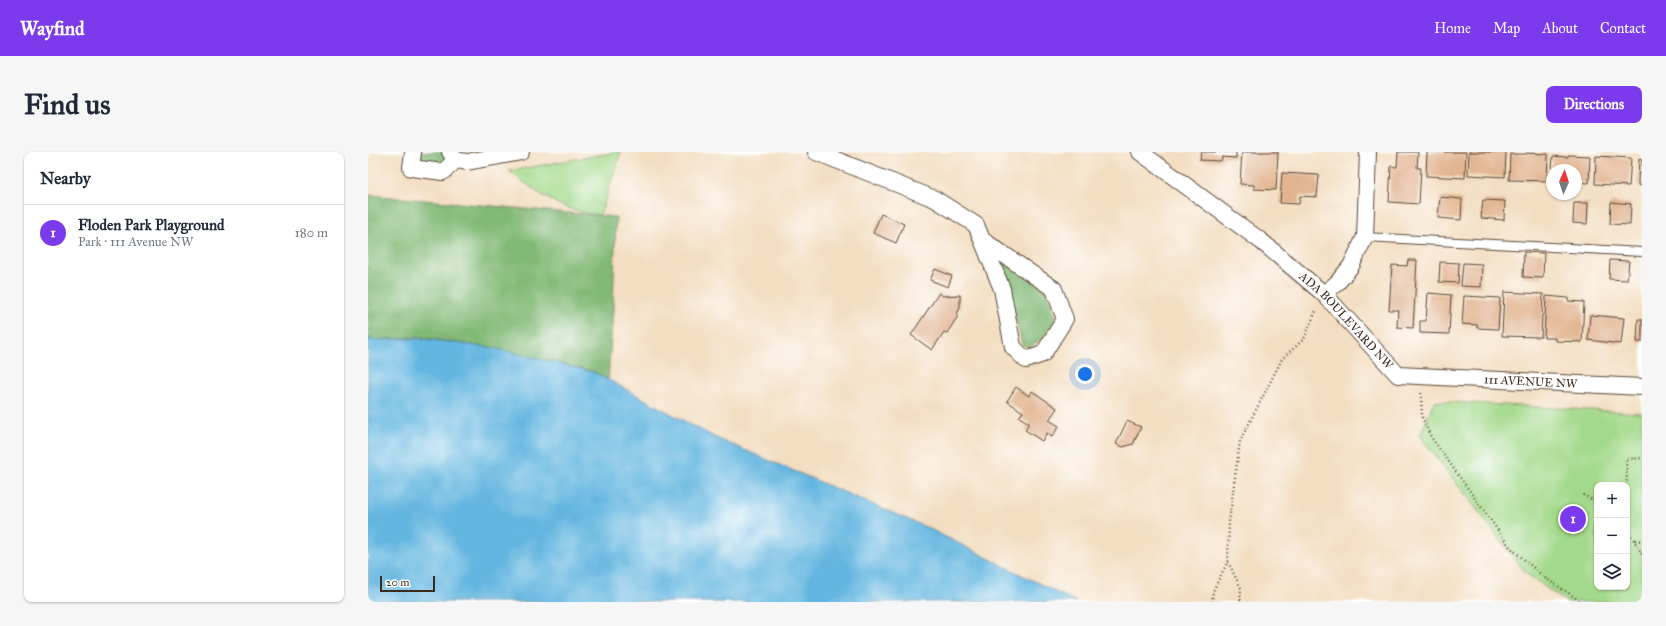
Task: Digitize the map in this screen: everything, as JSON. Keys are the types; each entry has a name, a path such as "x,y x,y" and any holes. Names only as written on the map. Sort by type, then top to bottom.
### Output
{"street":[{"path":"413,152 411,168 417,170 443,172 453,156 467,162 521,152"},
{"path":"816,152 934,199 976,225 1002,289 1013,347 1026,360 1044,354 1064,319 1054,289 984,242"},
{"name":"ADA BOULEVARD NW","path":"1140,152 1261,241 1324,294 1398,375 1420,376"},
{"path":"1324,294 1338,282 1351,266 1365,238 1368,152"},
{"name":"111 AVENUE NW","path":"1420,376 1642,387"}],"lane":[{"path":"1365,238 1642,252"}],"path":[{"path":"1212,602 1213,591 1228,561 1229,522 1240,441 1282,359 1304,339 1324,294"},
{"path":"1420,376 1422,417 1431,437 1464,484 1510,547 1545,578 1582,602"},
{"path":"1626,482 1626,459 1642,458"},
{"path":"1583,495 1594,500"},
{"path":"1630,534 1642,554"},
{"path":"1634,540 1642,541"},
{"path":"1228,561 1241,588 1240,602"}],"green space":[{"path":"418,152 444,152 447,162 433,165 426,164 416,155"},
{"path":"621,152 600,215 573,210 561,205 541,194 509,171"},
{"path":"368,195 616,217 613,309 608,380 594,372 494,349 420,337 371,340 368,335"},
{"path":"1000,257 1047,292 1056,317 1047,334 1029,348 1022,344"},
{"path":"1434,401 1642,413 1642,602 1566,602 1526,573 1420,436"}],"water":[{"path":"368,336 371,340 420,338 494,348 594,372 714,437 926,527 1076,602 368,602"}],"building":[{"path":"1201,152 1236,152 1236,158 1222,157 1222,160 1219,161 1200,160"},
{"path":"1242,152 1278,152 1276,190 1254,189 1254,185 1240,184"},
{"path":"1398,152 1418,152 1417,168 1421,168 1419,204 1389,202 1391,166 1397,167"},
{"path":"1427,152 1466,152 1465,178 1426,176"},
{"path":"1469,152 1506,152 1505,177 1468,175"},
{"path":"1510,154 1548,154 1548,164 1546,164 1546,181 1509,180"},
{"path":"1568,155 1590,156 1589,183 1582,182 1582,164 1552,164 1553,156 1568,157"},
{"path":"1596,156 1631,158 1629,186 1595,184"},
{"path":"1639,159 1642,160 1642,186 1638,185"},
{"path":"1282,173 1319,175 1317,197 1300,196 1299,204 1280,203"},
{"path":"1440,197 1462,199 1461,220 1438,218"},
{"path":"1483,200 1505,201 1504,220 1481,218"},
{"path":"1611,202 1631,204 1630,225 1610,224"},
{"path":"1574,203 1588,203 1587,224 1573,223"},
{"path":"881,214 904,224 896,243 873,233"},
{"path":"1524,252 1544,253 1543,278 1523,277"},
{"path":"1408,260 1417,260 1413,328 1397,327 1398,310 1389,310 1392,265 1407,266"},
{"path":"1610,260 1629,261 1627,280 1609,279"},
{"path":"1440,262 1459,263 1458,283 1439,282"},
{"path":"1463,263 1482,264 1481,287 1461,286"},
{"path":"935,269 952,276 948,287 930,280"},
{"path":"1504,292 1543,294 1541,337 1502,336"},
{"path":"939,293 943,296 960,295 960,308 956,315 958,316 947,333 944,332 932,350 911,335"},
{"path":"1428,293 1451,295 1449,334 1420,333 1420,321 1426,321"},
{"path":"1464,296 1500,298 1498,329 1477,328 1477,325 1462,324"},
{"path":"1546,296 1568,298 1568,301 1584,302 1582,342 1555,341 1555,338 1544,338"},
{"path":"1590,315 1624,318 1621,344 1588,340"},
{"path":"1638,319 1642,319 1642,342 1637,342"},
{"path":"1016,387 1029,396 1032,391 1057,408 1049,420 1059,426 1052,437 1047,433 1042,441 1025,430 1029,423 1019,417 1023,412 1007,401"},
{"path":"1127,421 1141,427 1133,444 1123,447 1116,444"}],"place":[{"name":"Floden Park Playground","path":"1573,519"}]}
